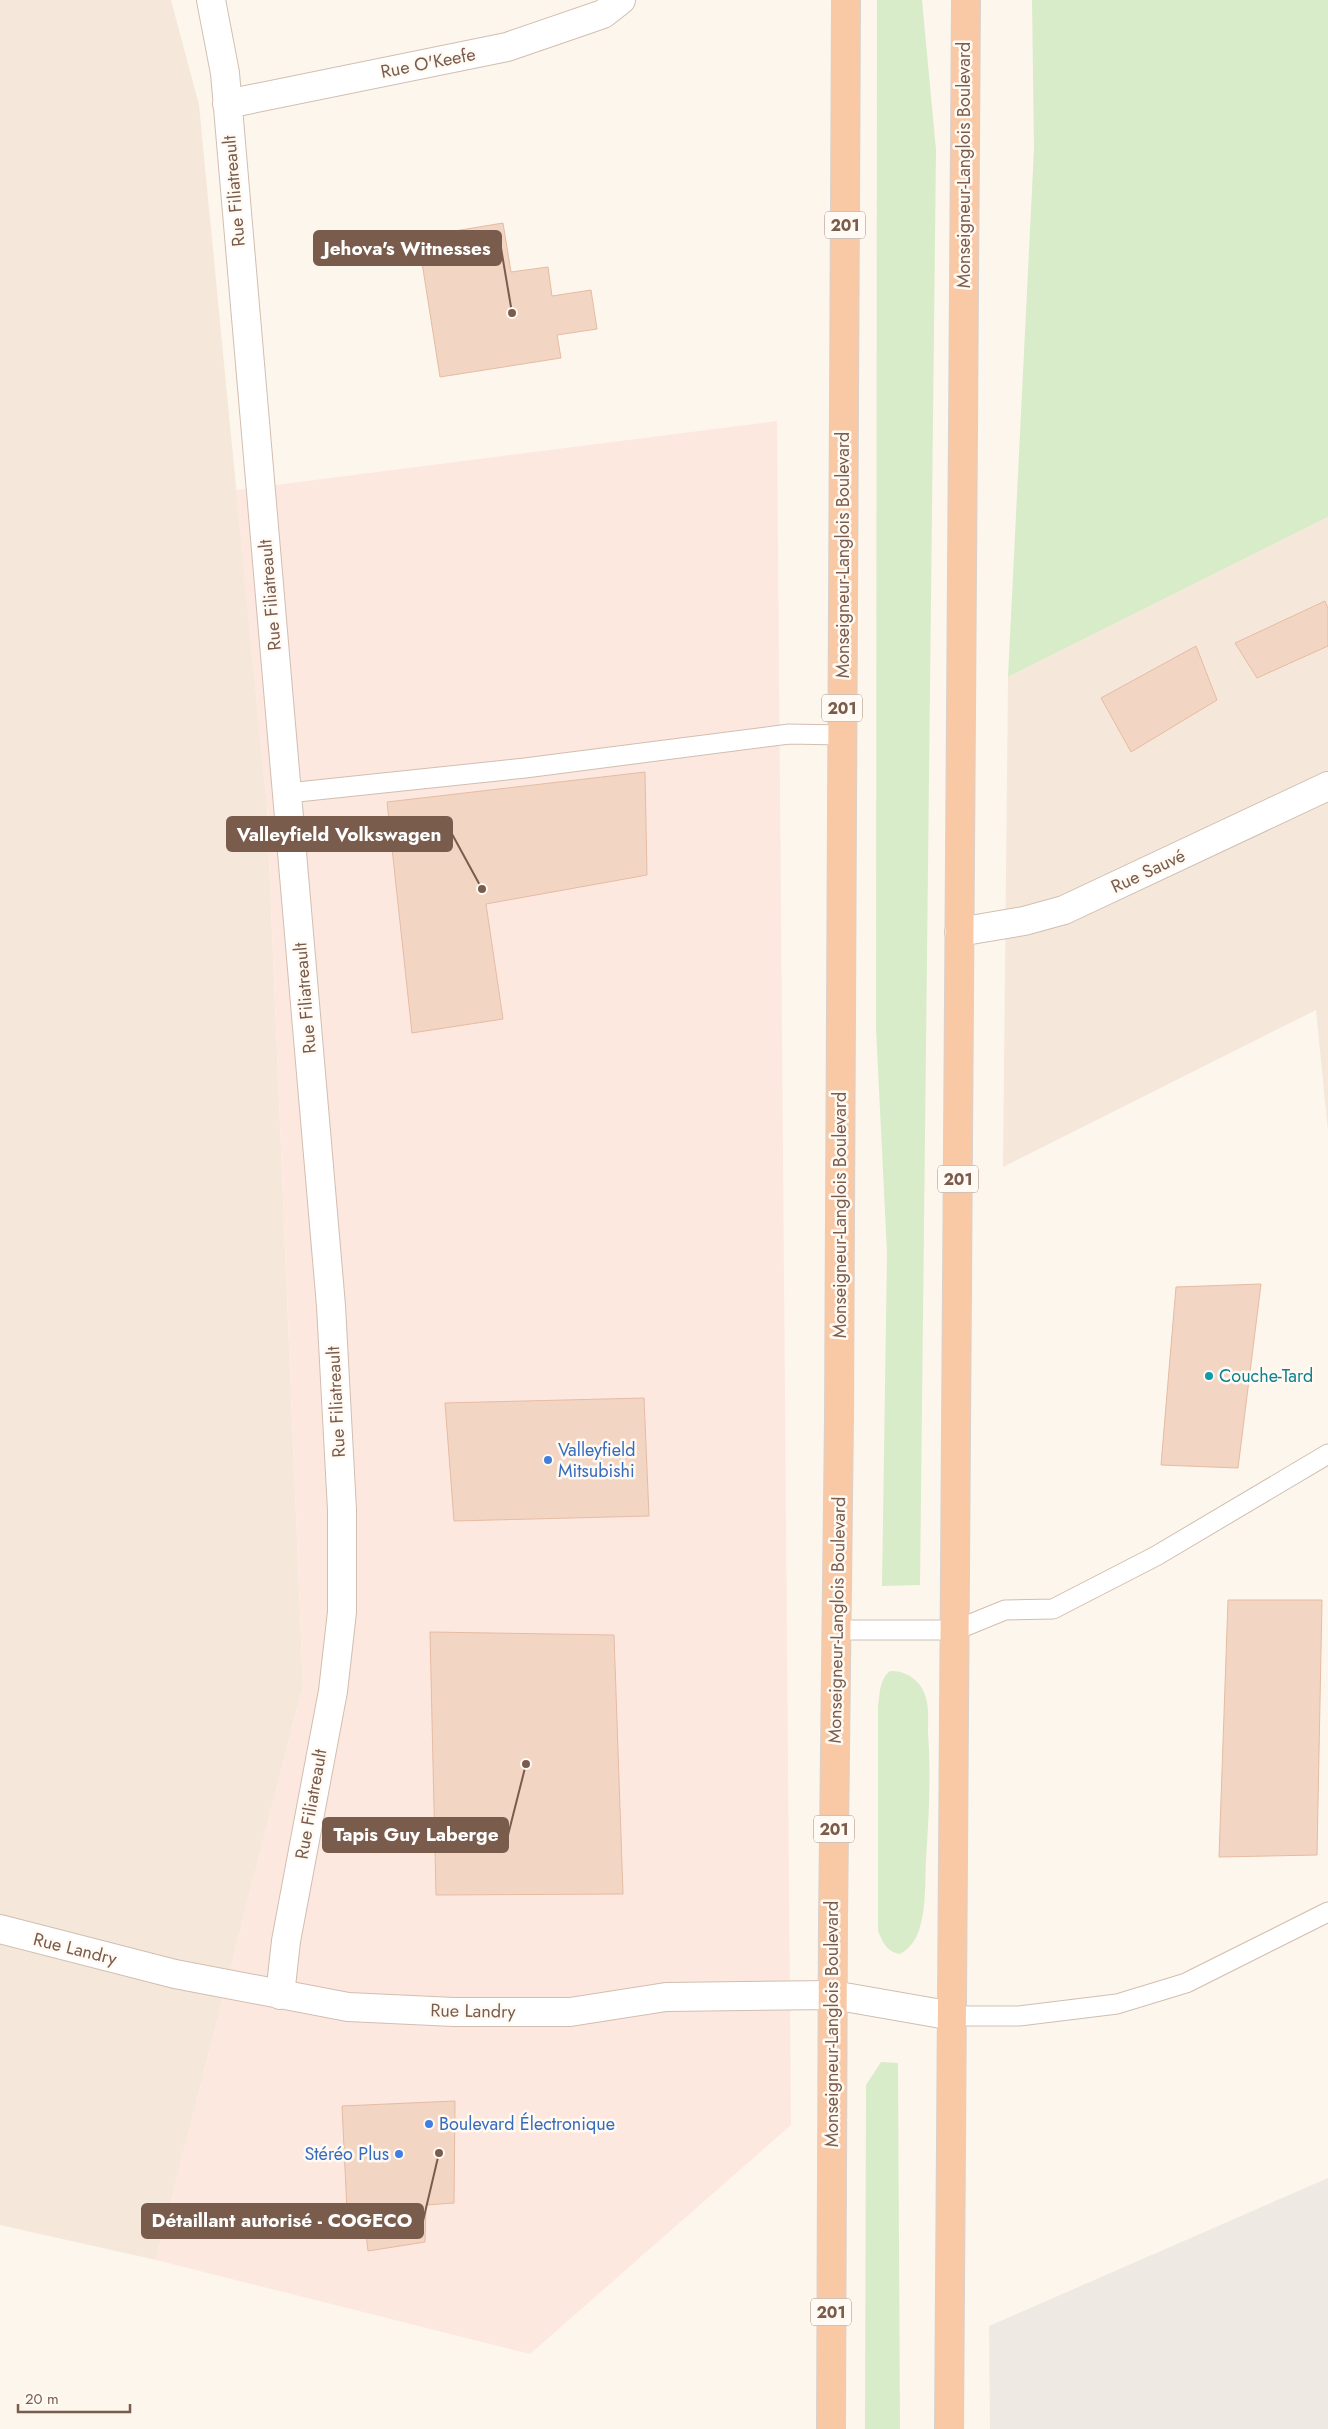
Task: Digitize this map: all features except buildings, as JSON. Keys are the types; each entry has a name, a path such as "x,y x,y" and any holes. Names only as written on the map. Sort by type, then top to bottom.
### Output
{"highway":[{"name":"Monseigneur-Langlois Boulevard","path":"830,2429 837,1630 846,0"},
{"name":"Monseigneur-Langlois Boulevard","path":"949,2429 966,0"}],"street":[{"name":"Rue Filiatreault","path":"211,0 225,73 288,794 331,1306 342,1510 342,1603 333,1691 286,1942 280,1995"},
{"name":"Rue O'Keefe","path":"227,104 506,47 603,14 621,0"},
{"name":"Rue Sauvé","path":"959,932 1009,924 1064,910 1328,786"},
{"name":"Rue Landry","path":"0,1929 175,1974 348,2007 454,2012 570,2012 666,1997 833,1995 953,2016"}],"lane":[{"path":"288,794 525,768 789,734 842,735"},
{"path":"837,1630 956,1630 1005,1610 1053,1609 1156,1556 1328,1454"},
{"path":"953,2016 1019,2016 1117,2004 1186,1983 1328,1912"}],"shaded area":[{"path":"0,0 171,0 199,105 267,807 303,1685 156,2260 0,2225"},
{"path":"777,421 791,2125 530,2354 156,2260 303,1685 267,807 236,490"},
{"path":"1328,517 1328,1132 1316,1010 1003,1167 1008,677"},
{"path":"1328,2178 1328,2429 990,2429 989,2326"}],"green space":[{"path":"877,0 922,0 936,150 920,1585 882,1586 887,1253 876,1028"},
{"path":"1032,0 1328,0 1328,517 1008,677 1034,149"},
{"path":"890,1671 902,1672 917,1682 924,1692 928,1706 929,1795 924,1908 916,1937 911,1945 900,1954 886,1946 878,1931 878,1707 882,1683"},
{"path":"881,2062 898,2063 900,2429 865,2429 866,2085"}],"place":[{"name":"Jehova's Witnesses","path":"512,313"},
{"name":"Valleyfield Volkswagen","path":"482,889"},
{"name":"Couche-Tard","path":"1209,1376"},
{"name":"Valleyfield Mitsubishi","path":"548,1460"},
{"name":"Tapis Guy Laberge","path":"526,1764"},
{"name":"Boulevard Électronique","path":"429,2124"},
{"name":"Détaillant autorisé - COGECO","path":"439,2153"},
{"name":"Stéréo Plus","path":"399,2154"}]}
